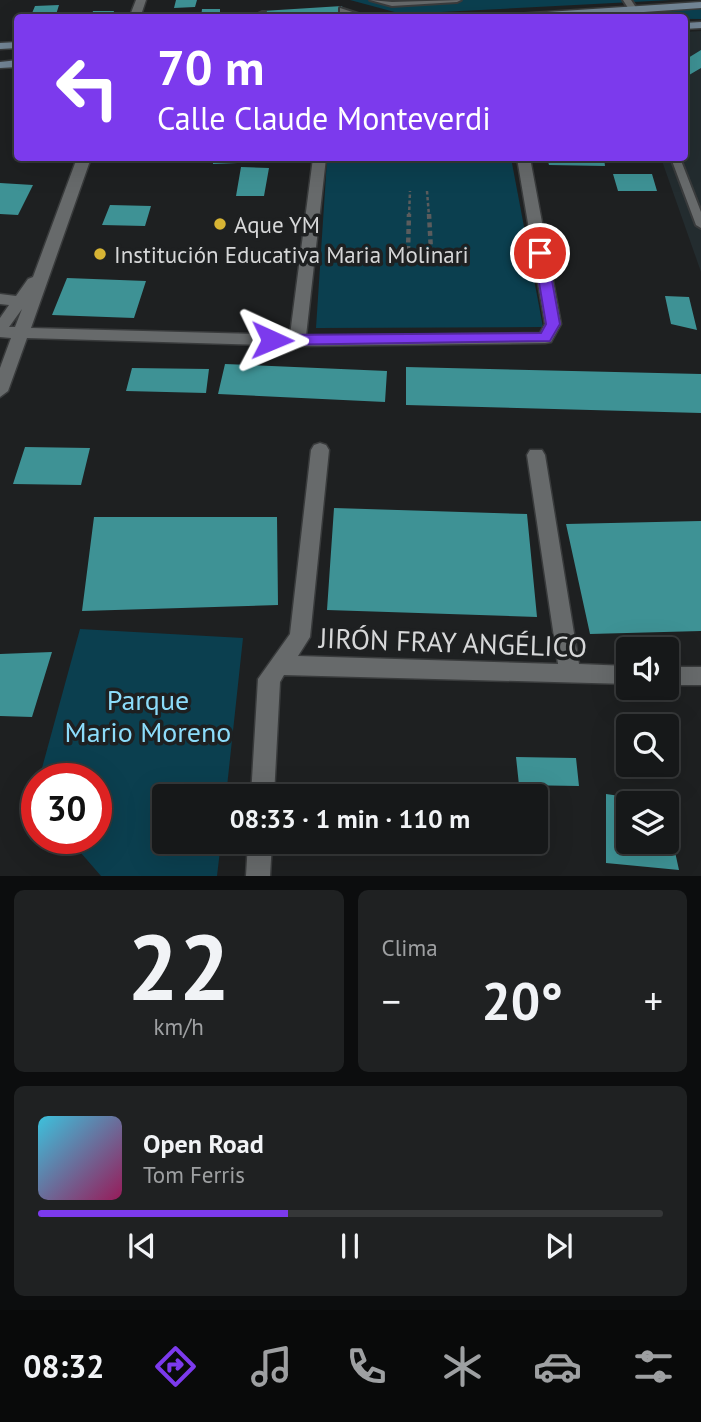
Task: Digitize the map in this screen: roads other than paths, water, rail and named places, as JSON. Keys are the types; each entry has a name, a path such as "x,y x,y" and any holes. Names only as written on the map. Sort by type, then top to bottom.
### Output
{"main road":[{"path":"541,14 630,5 701,5"}],"street":[{"path":"0,391 84,161"},
{"path":"297,341 319,161"},
{"path":"46,261 0,330 297,341 536,340 545,338 553,324 524,161"},
{"path":"0,299 20,301"},
{"path":"263,784 269,679 300,637 320,450"},
{"path":"536,455 570,675"},
{"name":"JIRÓN FRAY ANGÉLICO","path":"276,668 288,665 616,676"},
{"path":"679,676 701,676"},
{"path":"260,854 260,876"}],"lane":[{"path":"374,0 391,4 457,0"},
{"path":"343,10 356,14"},
{"path":"677,161 701,225"}],"place":[{"name":"Aque YM","path":"220,224"},
{"name":"Institución Educativa Maria Molinari","path":"100,254"}],"park label":[{"name":"Parque Mario Moreno","path":"148,715"}]}
